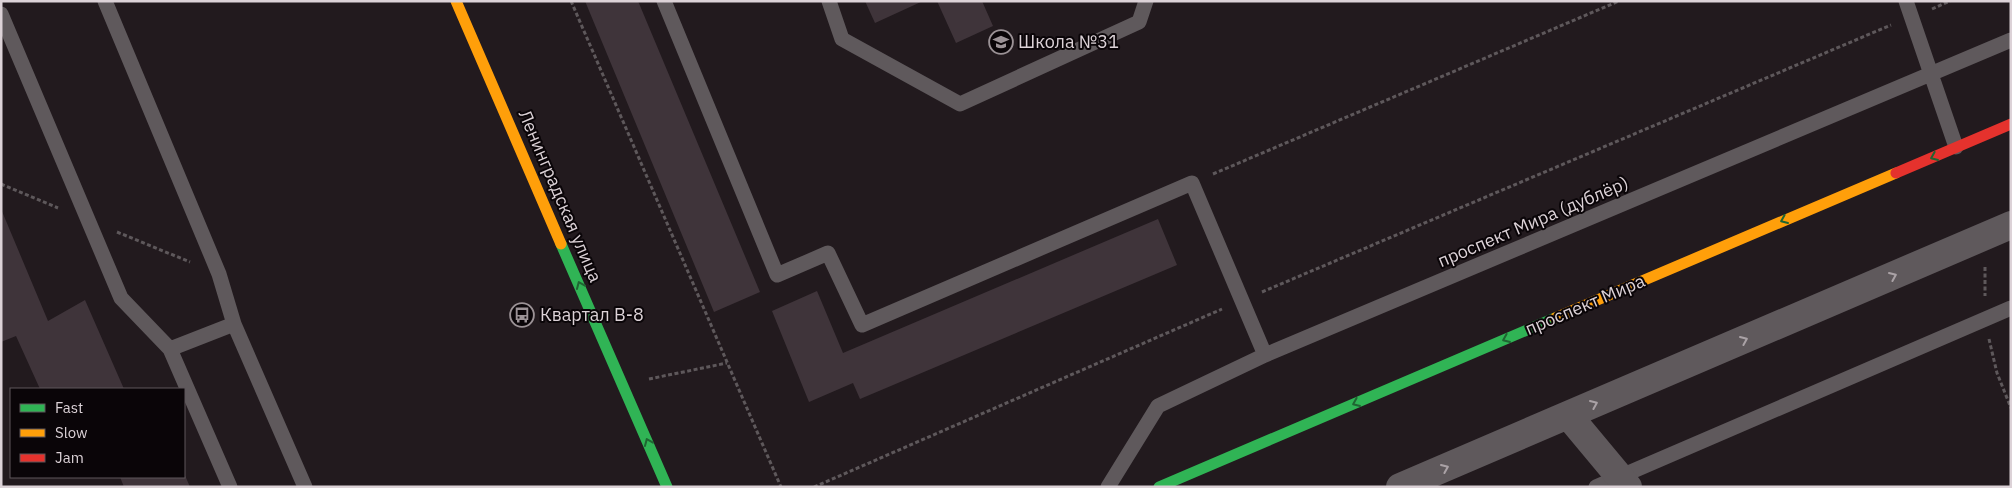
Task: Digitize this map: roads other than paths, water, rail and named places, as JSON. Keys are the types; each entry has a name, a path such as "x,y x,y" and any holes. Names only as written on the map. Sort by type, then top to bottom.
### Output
{"street":[{"path":"451,1 607,379"},
{"name":"Ленинградская улица","path":"456,1 667,487"},
{"name":"проспект Мира","path":"1159,487 2011,124"},
{"path":"1400,487 2011,225"},
{"path":"1568,415 1615,484"}],"lane":[{"path":"105,1 219,274 234,324 305,487"},
{"path":"664,1 778,275 828,253 862,325 1192,183 1264,356"},
{"path":"829,1 842,39 960,104 1139,22 1146,1"},
{"path":"1906,1 1956,147"},
{"path":"1,14 121,298 170,349 230,487"},
{"name":"проспект Мира (дублёр)","path":"1108,487 1158,406 1264,356 2011,40"},
{"path":"1615,484 2011,308"},
{"path":"170,349 234,324"}],"place":[{"name":"Школа №31","path":"1001,42"},
{"name":"Квартал В-8","path":"522,315"}]}
